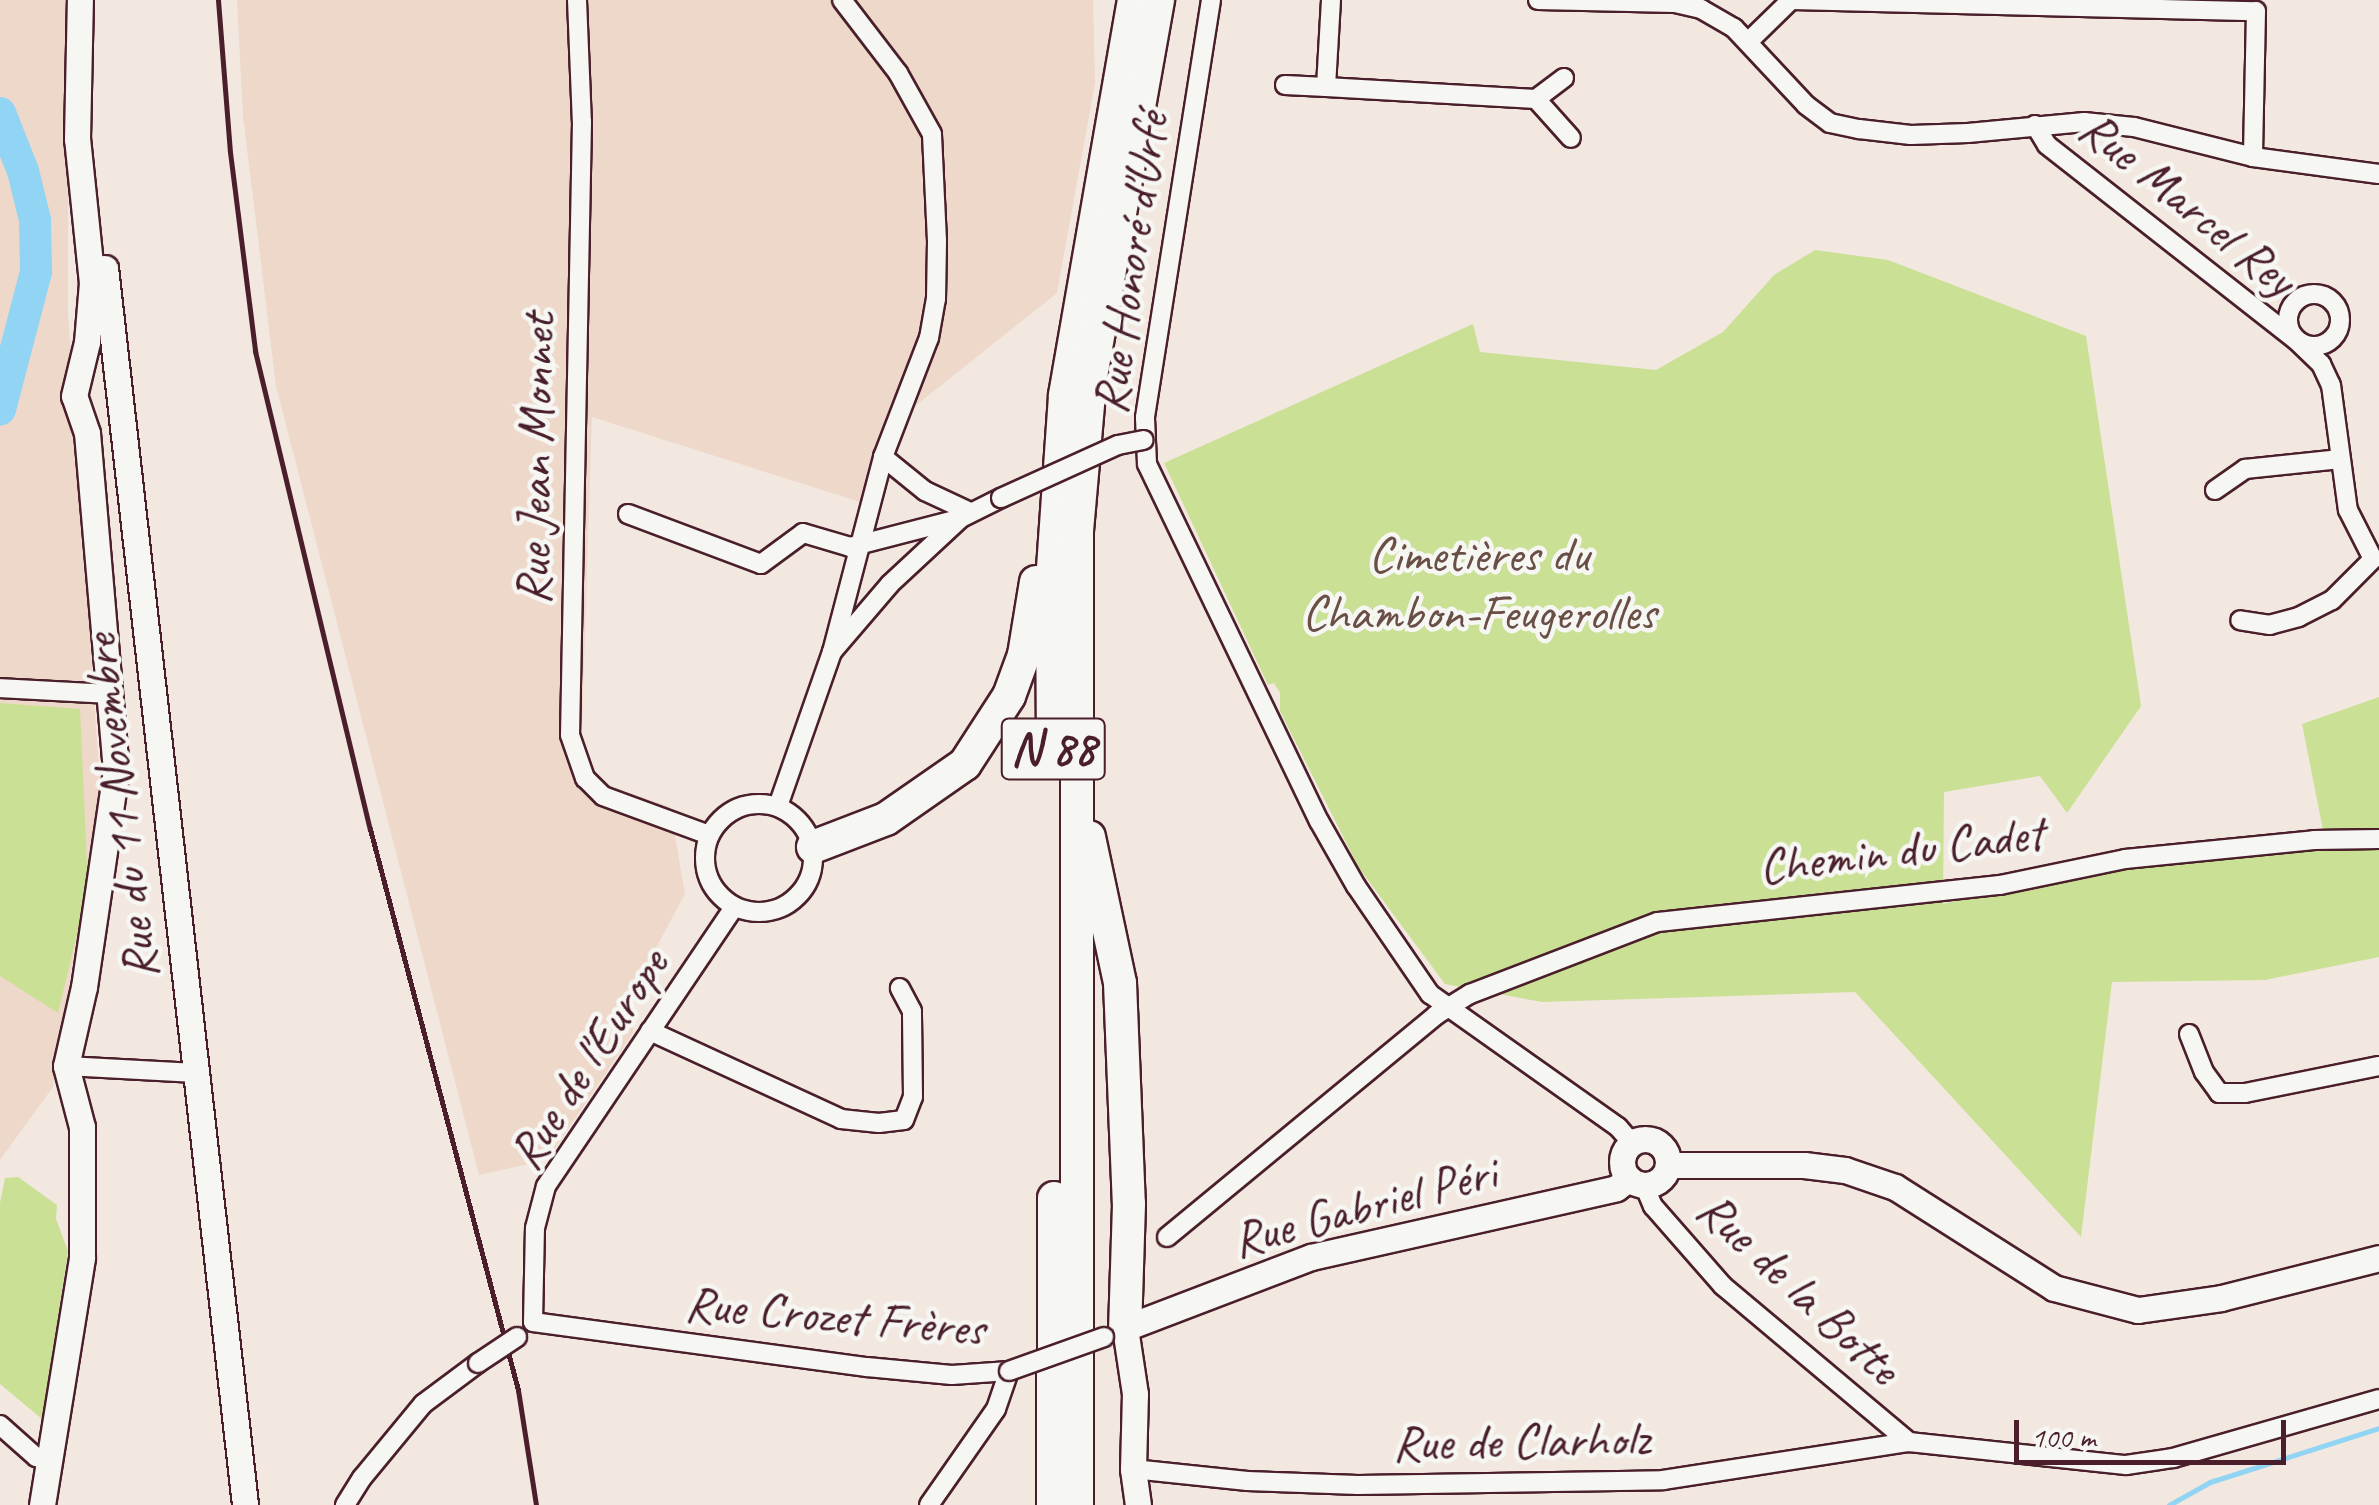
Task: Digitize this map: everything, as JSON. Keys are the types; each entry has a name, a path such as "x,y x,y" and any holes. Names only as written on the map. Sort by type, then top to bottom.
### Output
{"highway":[{"name":"N 88","path":"1053,1505 1052,582 1065,396 1134,0"},
{"name":"N 88","path":"1077,1505 1076,531 1090,382 1158,0"},
{"name":"N 88","path":"813,846 868,829 933,790 965,764 1009,696 1034,603 1047,433 1084,282"},
{"path":"1075,765 1120,984 1129,1204 1114,1333"}],"main road":[{"path":"42,1505 82,1257 82,1127 66,1066 84,987 116,771 88,433 74,396 87,342 92,283 80,183 80,0"},
{"name":"Rue du 11 Novembre","path":"79,100 119,388 245,1505"},
{"path":"77,385 89,378 103,377 119,388"},
{"path":"1644,1140 1657,1143 1666,1152 1668,1165 1662,1178 1636,1182 1622,1160 1632,1143 1644,1140"},
{"path":"1668,1165 1804,1165 1845,1170 1895,1187 2054,1288 2138,1310 2221,1298 2379,1258"},
{"name":"Rue Gabriel Péri","path":"1114,1333 1311,1257 1636,1182"},
{"path":"1114,1333 1135,1394 1133,1469 1138,1505"}],"street":[{"name":"Rue Jean Monnet","path":"578,0 582,122 570,735 585,778 604,796 709,835"},
{"path":"778,806 832,652 883,457 929,338 936,299 932,134 898,73 842,0"},
{"name":"Rue Honoré d'Urfé","path":"1211,0 1144,440 1147,464 1319,822 1356,886 1430,994 1618,1126 1632,1143"},
{"path":"1326,88 1332,0"},
{"path":"1538,0 1674,2 1718,17 1748,42 1806,105 1830,123 1911,135 2084,122 2134,127 2253,157 2379,174"},
{"path":"1748,42 1791,0 2256,12 2253,157"},
{"path":"1285,85 1536,99 1564,78"},
{"path":"1536,99 1570,138"},
{"name":"Rue Marcel Rey","path":"2034,125 2047,145 2296,340 2321,364 2331,385 2348,510 2376,560 2332,600 2299,617 2270,625 2240,620"},
{"path":"628,514 761,564 803,533 850,547 862,545 966,515 1118,445 1144,440"},
{"path":"883,457 926,492 966,515"},
{"path":"2215,490 2245,469 2340,459"},
{"path":"832,652 850,629 966,515"},
{"path":"0,688 111,694"},
{"path":"746,805 778,806 794,816 813,846 814,864 799,896 768,912 734,908 721,898 708,877 705,852 709,835 718,822 746,805"},
{"name":"Chemin du Cadet","path":"1167,1237 1436,1015 1470,994 1658,922 2000,885 2125,860 2314,840 2379,839"},
{"name":"Rue de l'Europe","path":"533,1322 535,1228 546,1186 734,908"},
{"path":"650,1031 841,1118 879,1124 904,1120 913,1098 912,1011 900,988"},
{"path":"2189,1034 2204,1072 2219,1093 2245,1093 2379,1066"},
{"path":"66,1066 196,1072"},
{"name":"Rue de la Botte","path":"1636,1182 1723,1286 1909,1442"},
{"path":"345,1505 362,1478 423,1404 533,1322"},
{"name":"Rue Crozet Frères","path":"533,1322 952,1375 1009,1371 1114,1333"},
{"path":"929,1505 996,1410 1009,1371"},
{"name":"Rue de Clarholz","path":"1133,1469 1247,1481 1358,1485 1663,1480 1909,1442 2126,1466 2173,1458 2374,1402"},
{"path":"0,1424 36,1457 48,1461"},
{"path":"1356,1505 1358,1485"}],"shaded area":[{"path":"0,0 68,0 68,314 100,786 53,1087 0,1160"},
{"path":"237,0 1093,0 1095,83 1057,293 880,434 860,502 592,417 581,756 602,783 670,807 685,894 633,991 633,1033 547,1160 479,1175 276,386 243,116"}],"green space":[{"name":"Cimetières du Chambon-Feugerolles","path":"1815,250 1888,260 2086,336 2141,706 2067,813 2040,776 1944,792 1943,904 2105,868 2324,835 2302,724 2379,697 2379,957 2265,980 2112,982 2081,1237 1855,992 1542,1002 1445,984 1359,868 1280,711 1280,693 1274,683 1268,685 1164,463 1473,324 1480,352 1656,370 1723,332 1774,275"},
{"path":"0,703 80,709 88,888 58,1013 0,976"},
{"path":"18,1177 57,1205 56,1219 68,1251 42,1419 0,1384 0,1203 5,1178"}],"waterway":[{"path":"0,113 23,171 35,220 36,272 0,409"},
{"path":"2169,1505 2210,1482 2379,1428"}],"railway":[{"path":"218,0 230,152 255,351 370,829 518,1390 536,1505"}]}
